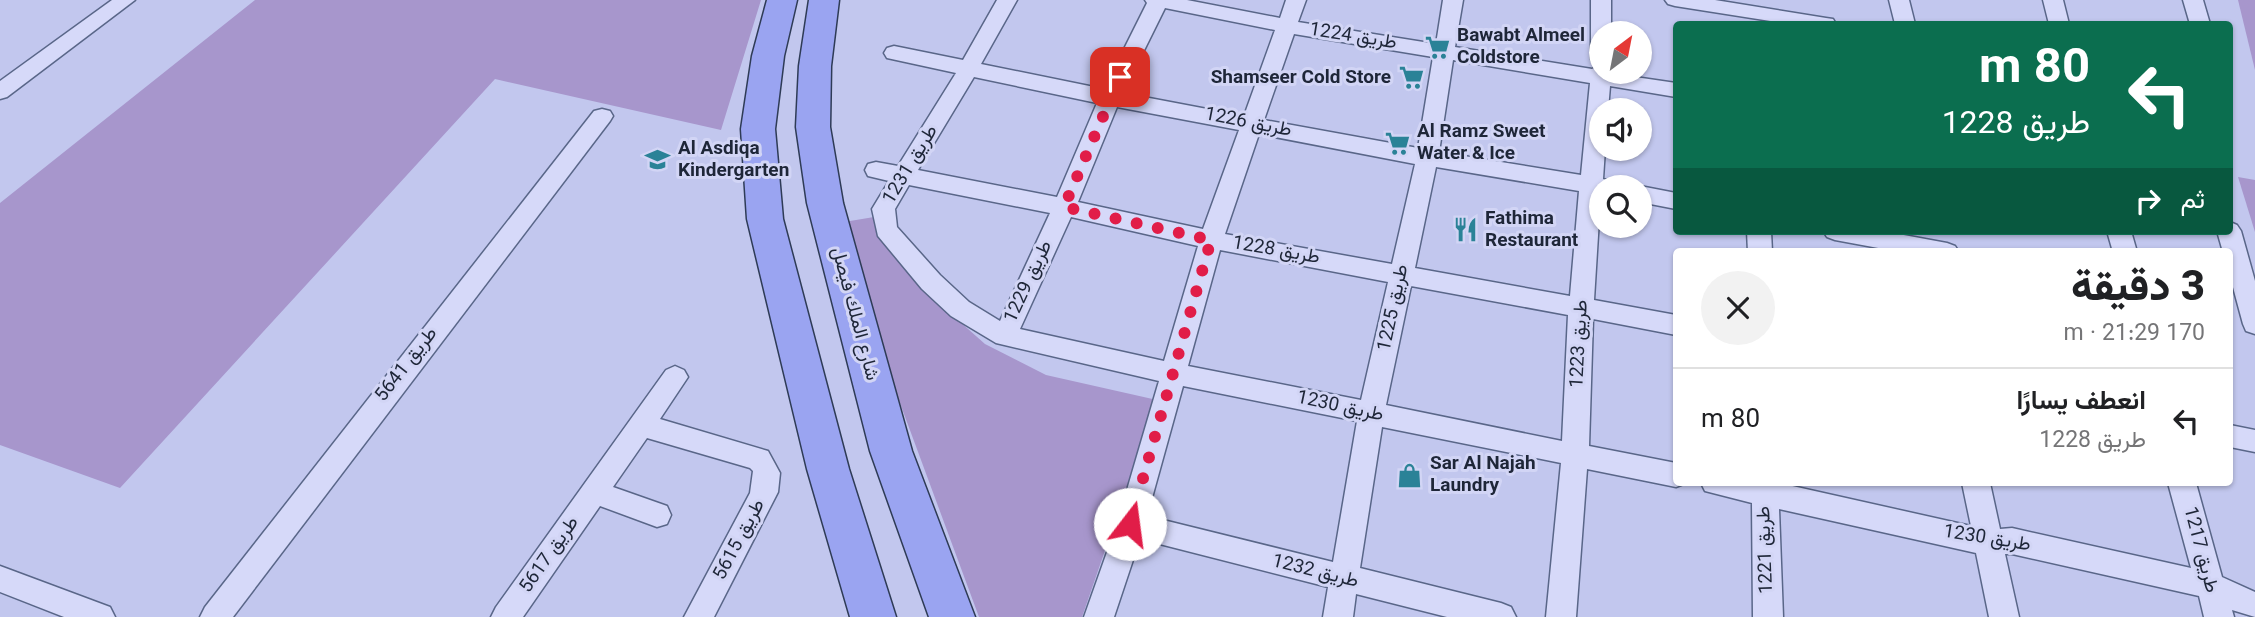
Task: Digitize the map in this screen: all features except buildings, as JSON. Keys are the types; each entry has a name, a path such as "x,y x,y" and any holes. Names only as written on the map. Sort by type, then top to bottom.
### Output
{"main road":[{"path":"782,0 768,56 758,129 765,219 828,470 873,617"},
{"name":"شارع الملك فيصل","path":"824,0 815,66 813,127 825,203 891,452 952,617"}],"street":[{"path":"0,92 125,0"},
{"name":"طريق 1231","path":"1004,335 960,309 930,282 887,230 883,209 1007,0"},
{"name":"طريق 1224","path":"1158,0 1286,26 1445,52 1589,68"},
{"name":"طريق 1229","path":"1004,335 1064,207 1110,97 1158,0"},
{"path":"1099,617 1130,524 1211,240 1296,0"},
{"name":"طريق 1225","path":"1338,617 1371,414 1427,158 1453,0"},
{"name":"طريق 1223","path":"1601,0 1601,21"},
{"path":"1675,0 1805,21"},
{"path":"1899,0 1904,21"},
{"path":"2053,0 2058,21"},
{"path":"2193,0 2199,21"},
{"name":"طريق 1226","path":"894,52 1427,158 1589,185"},
{"name":"طريق 1224","path":"1652,83 1673,89"},
{"name":"طريق 1223","path":"1596,175 1600,84"},
{"name":"طريق 5641","path":"215,617 472,281 603,116"},
{"name":"طريق 1228","path":"876,170 1064,207 1211,240 1402,273 1673,325"},
{"path":"1652,196 1673,200"},
{"path":"1856,235 1924,248"},
{"name":"طريق 1223","path":"1561,617 1575,452 1581,307 1590,238"},
{"path":"2233,252 2245,313"},
{"name":"طريق 1230","path":"1004,335 1171,373 1575,452 1673,474"},
{"name":"طريق 5617","path":"506,617 675,377"},
{"name":"طريق 5615","path":"641,425 759,459 768,470 768,484 762,498 699,617"},
{"path":"2233,437 2255,441"},
{"name":"طريق 1230","path":"1740,486 1765,489 1986,542 2011,541 2208,585 2255,606"},
{"path":"1977,486 1986,542 2004,617"},
{"name":"طريق 1217","path":"2183,486 2219,617"},
{"name":"طريق 1221","path":"1765,489 1768,617"},
{"path":"593,492 657,515"},
{"name":"طريق 1232","path":"1130,524 1501,617"},
{"path":"0,579 100,617"}],"shaded area":[{"path":"255,0 761,0 721,130 495,79 120,488 0,445 0,203"},
{"path":"2238,0 2255,0 2255,70"},
{"path":"2238,177 2255,180 2255,232"},
{"path":"874,217 933,298 985,344 1046,375 1157,400 1082,617 979,617 856,284 844,222"}],"place":[{"name":"Bawabt Almeel Coldstore","path":"1437,47"},
{"name":"Shamseer Cold Store","path":"1411,78"},
{"name":"Al Ramz Sweet Water & Ice","path":"1397,143"},
{"name":"Al Asdiqa Kindergarten","path":"658,160"},
{"name":"Fathima Restaurant","path":"1465,230"},
{"name":"Sar Al Najah Laundry","path":"1410,475"}],"route":[{"path":"1120,77 1064,207 1211,240 1130,524"}]}
